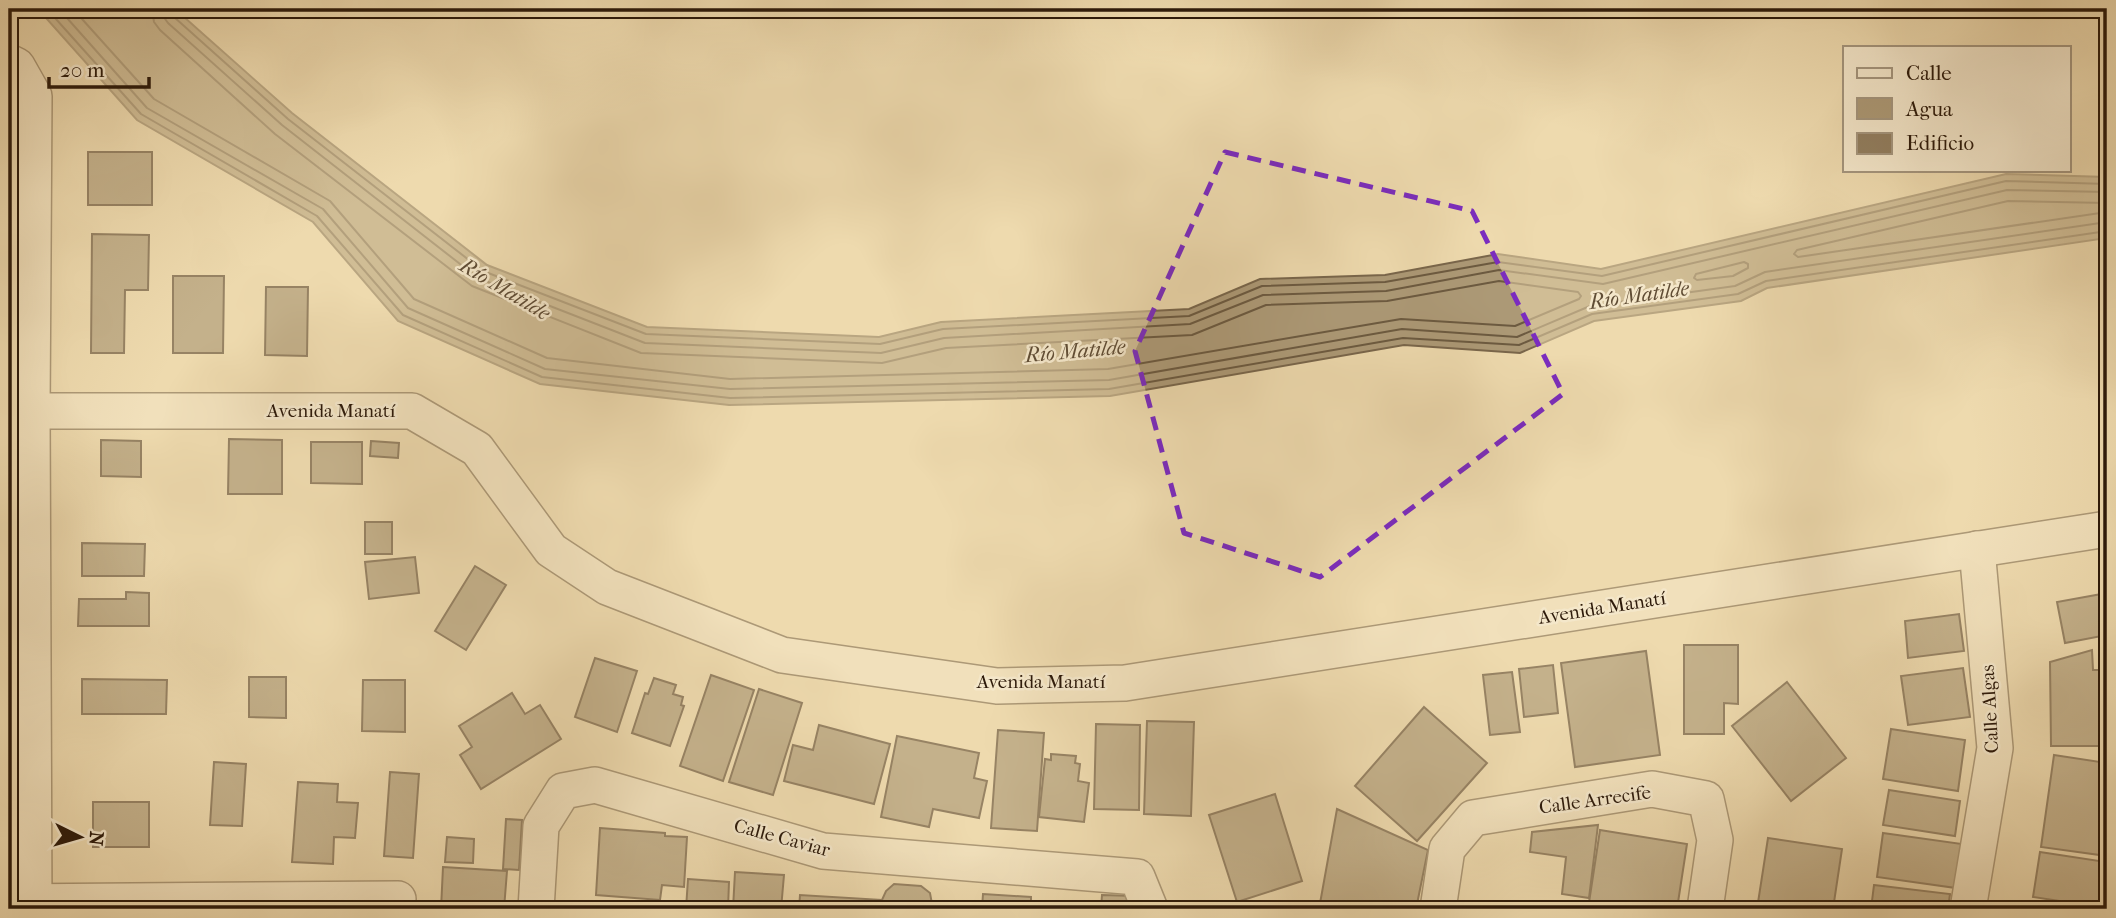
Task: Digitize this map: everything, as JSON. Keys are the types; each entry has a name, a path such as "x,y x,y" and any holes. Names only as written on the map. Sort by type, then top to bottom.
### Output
{"street":[{"path":"9,62 17,66 33,96 20,411 26,904 398,899"},
{"name":"Avenida Manatí","path":"20,411 412,411 477,449 551,550 607,587 782,656 997,686 1125,683 2107,529"},
{"name":"Calle Algas","path":"1968,909 1995,748 1977,549"},
{"name":"Calle Caviar","path":"537,909 541,827 563,791 595,785 823,851 1138,877 1150,909"},
{"name":"Calle Arrecife","path":"1437,909 1447,849 1474,818 1652,789 1706,799 1715,840 1705,909"}],"highlighted area":[{"path":"1225,152 1472,211 1563,394 1320,577 1184,533 1135,351"}],"water":[{"name":"Río Matilde","path":"38,9 175,9 292,113 487,265 647,327 879,337 941,322 1189,309 1260,279 1385,275 1498,254 1601,269 2006,174 2107,177 2107,238 1767,288 1741,301 1594,321 1520,353 1404,345 1110,396 729,405 540,384 398,321 313,222 137,120"}],"building":[{"path":"88,152 152,152 152,205 88,205"},
{"path":"92,234 149,235 148,290 125,290 124,353 91,353"},
{"path":"173,276 224,276 223,353 173,353"},
{"path":"266,287 308,287 307,356 265,355"},
{"path":"229,439 282,440 282,494 228,494"},
{"path":"101,440 141,441 141,477 101,476"},
{"path":"371,441 399,443 398,458 370,456"},
{"path":"311,442 362,442 362,484 311,483"},
{"path":"365,522 392,522 392,554 365,554"},
{"path":"82,543 145,544 144,576 82,576"},
{"path":"415,557 419,593 369,599 365,562"},
{"path":"475,566 506,585 466,650 435,631"},
{"path":"126,592 149,593 149,626 78,626 79,599 126,599"},
{"path":"2107,593 2107,635 2065,643 2057,602"},
{"path":"1959,614 1964,651 1908,658 1905,621"},
{"path":"1684,645 1738,645 1738,704 1724,703 1724,734 1684,734"},
{"path":"2092,650 2093,670 2107,670 2107,746 2051,746 2050,662"},
{"path":"1646,651 1660,755 1575,767 1561,663"},
{"path":"595,658 637,671 617,732 575,717"},
{"path":"1553,665 1558,713 1524,717 1519,669"},
{"path":"1963,668 1970,717 1908,725 1901,676"},
{"path":"1512,672 1520,732 1490,735 1483,675"},
{"path":"711,675 754,690 723,781 680,766"},
{"path":"249,677 286,677 286,718 249,717"},
{"path":"654,678 676,685 673,694 683,697 681,705 684,706 670,746 632,733 645,693 648,694"},
{"path":"82,679 167,680 166,714 82,714"},
{"path":"363,680 405,680 405,732 362,731"},
{"path":"1787,682 1846,758 1791,801 1732,726"},
{"path":"759,689 802,703 773,795 729,782"},
{"path":"512,693 525,714 540,705 561,739 481,789 460,755 472,747 459,726"},
{"path":"1424,707 1487,763 1417,841 1355,786"},
{"path":"1147,721 1194,722 1191,816 1144,814"},
{"path":"1096,724 1140,725 1139,810 1094,809"},
{"path":"819,725 890,744 874,804 784,781 793,745 813,750"},
{"path":"1891,729 1965,740 1958,791 1883,779"},
{"path":"998,730 1044,733 1037,831 991,828"},
{"path":"897,736 979,753 974,778 987,781 979,818 933,809 929,827 881,817"},
{"path":"9,749 26,749 25,799 16,799 15,856 9,856"},
{"path":"1051,754 1076,756 1075,763 1080,764 1078,781 1089,783 1084,822 1039,817 1045,759 1051,760"},
{"path":"2054,755 2107,763 2107,856 2041,847"},
{"path":"214,762 246,764 242,826 210,825"},
{"path":"390,772 419,774 413,858 384,856"},
{"path":"298,782 338,784 337,802 358,803 355,838 334,837 333,864 292,862"},
{"path":"1889,790 1960,801 1955,836 1883,825"},
{"path":"1275,794 1302,881 1237,902 1209,815"},
{"path":"93,802 149,802 149,847 93,847"},
{"path":"1337,809 1428,850 1416,909 1319,909"},
{"path":"506,819 522,820 519,870 503,869"},
{"path":"1598,825 1589,898 1562,894 1566,857 1530,852 1532,832"},
{"path":"600,828 687,837 684,887 662,885 660,900 596,895"},
{"path":"1600,830 1687,844 1677,909 1588,909"},
{"path":"1883,833 1962,844 1956,888 1877,877"},
{"path":"447,837 474,839 473,863 445,862"},
{"path":"1768,838 1842,849 1833,909 1757,909"},
{"path":"2040,852 2106,862 2099,907 2033,897"},
{"path":"443,867 507,871 504,909 441,909"},
{"path":"735,872 784,875 781,909 733,909"},
{"path":"688,879 729,882 728,909 686,909"},
{"path":"894,884 921,886 930,893 932,904 978,909 799,909 800,895 882,900 886,891"},
{"path":"1874,885 1950,894 1948,909 1871,909"},
{"path":"983,894 1031,897 1031,909 982,909"},
{"path":"1102,895 1134,896 1133,909 1101,909"},
{"path":"2029,904 2067,909 2028,909"},
{"path":"1498,905 1526,909 1498,909"}]}
